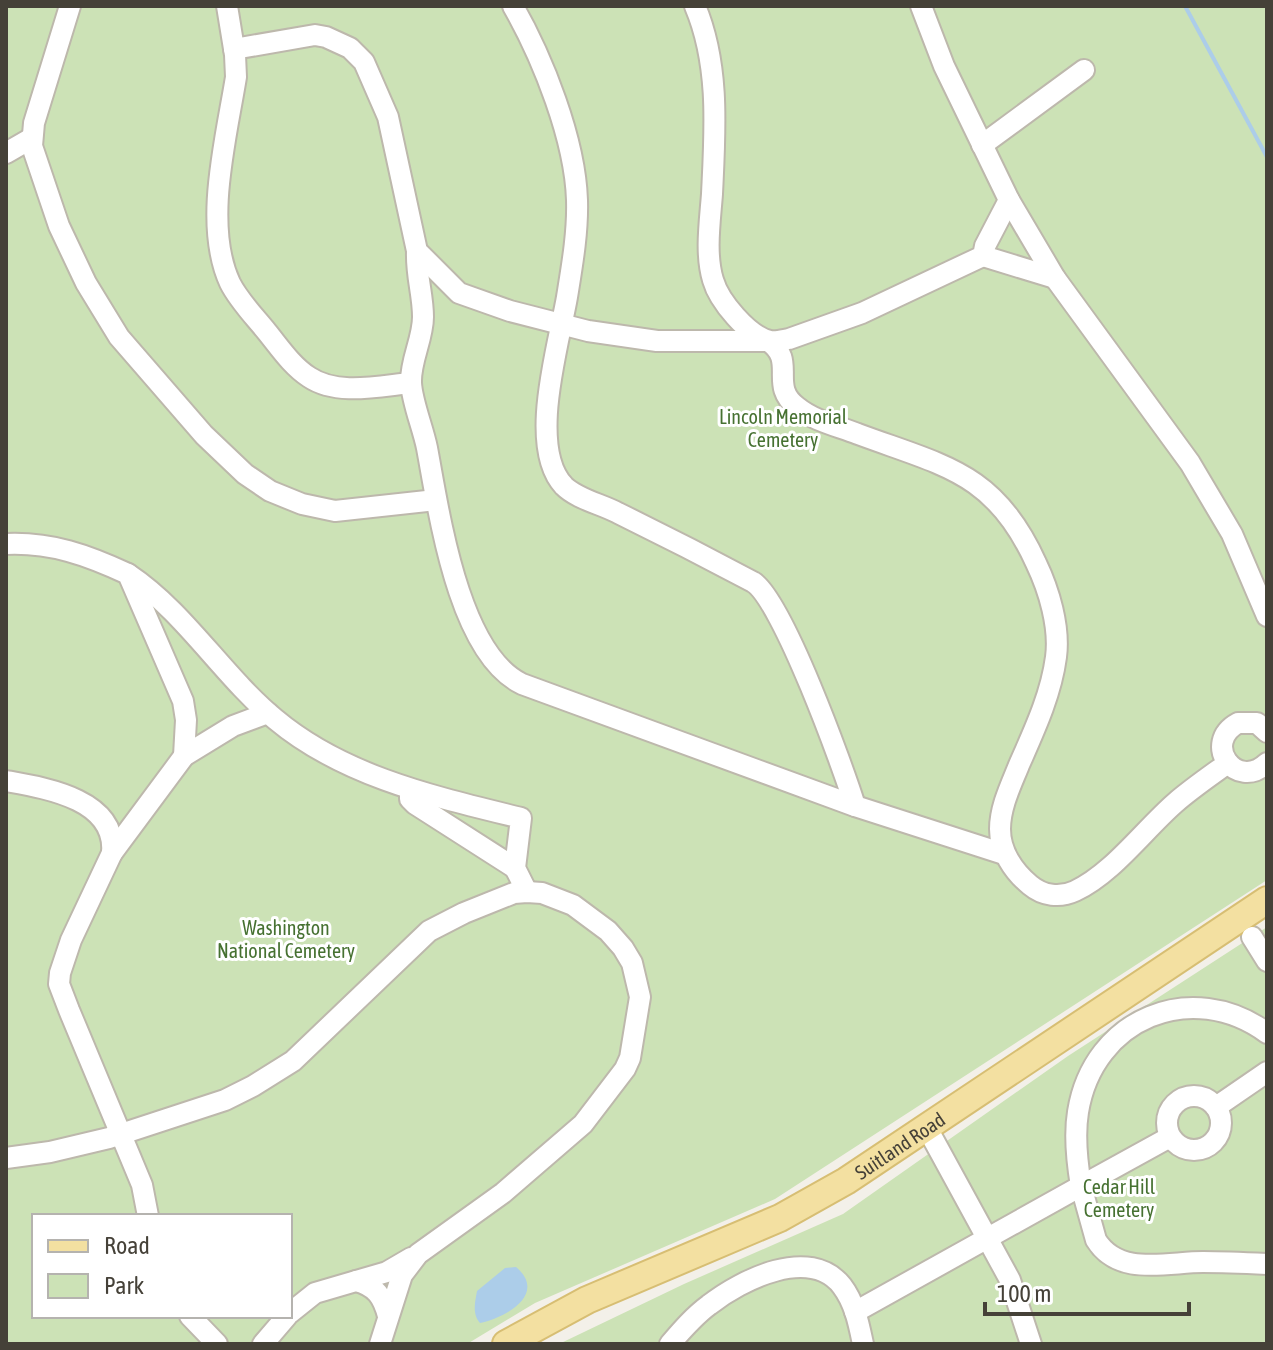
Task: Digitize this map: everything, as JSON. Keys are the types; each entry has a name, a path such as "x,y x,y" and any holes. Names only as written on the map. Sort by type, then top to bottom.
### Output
{"main road":[{"name":"Suitland Road","path":"506,1344 587,1300 780,1218 846,1181 1267,900"}],"lane":[{"path":"70,6 32,138 35,159 59,226 108,321 160,387 232,463 270,491 324,510 436,500"},
{"path":"227,6 236,77 217,239 231,284 292,363 309,377 343,388 411,383"},
{"path":"513,6 549,83 574,170 577,202 575,232 548,409 549,452 558,477 570,491 650,528 753,582 764,591 787,633 821,713 855,806"},
{"path":"695,6 712,68 715,142 710,217 712,275 716,288 733,314 780,348 784,357 785,393 796,407 969,477 1006,511 1037,564 1046,587 1056,640 1053,675 1040,718 1003,807 1000,830 1004,854 1035,889 1057,896 1076,891 1095,879 1176,802 1228,763"},
{"path":"921,6 944,66 1009,200 1055,278 1190,463 1232,534 1267,616"},
{"path":"234,49 315,35 326,37 350,48 364,62 377,88 388,117 417,251 416,273 423,316 411,383 441,533 464,601 492,659 512,679 855,806 1004,854"},
{"path":"982,145 1084,70"},
{"path":"6,153 32,138"},
{"path":"983,256 1009,200"},
{"path":"417,251 459,293 562,325 657,341 789,339 862,313 983,256 1055,278"},
{"path":"423,316 441,298 459,293"},
{"path":"6,544 58,547 92,557 128,574 158,597 268,713 333,756 410,790 521,818 515,868"},
{"path":"128,574 179,687 186,720 184,756"},
{"path":"148,1214 142,1185 59,984 71,940 112,853 184,756 233,726 268,713"},
{"path":"1266,727 1245,722 1228,731 1222,748 1228,763 1235,769 1247,772 1266,766"},
{"path":"6,781 50,790 94,810 111,835 112,853"},
{"path":"410,790 410,799 415,804 515,868 527,892"},
{"path":"6,1158 50,1152 120,1134 225,1100 263,1080 293,1061 429,931 489,902 514,893 542,893 573,905 592,918 623,948 632,963 640,997 630,1058 625,1069 583,1124 503,1193 418,1254 387,1272 315,1293 292,1311"},
{"path":"1252,937 1267,961"},
{"path":"1267,1033 1244,1018 1202,1007 1159,1013 1121,1034 1094,1067 1078,1110 1081,1186 1096,1240 1112,1257 1134,1264 1267,1264"},
{"path":"1216,1107 1267,1072"},
{"path":"1198,1096 1216,1107 1221,1128 1209,1146 1187,1149 1170,1137 1167,1119 1176,1102 1198,1096"},
{"path":"927,1128 1010,1280 1031,1344"},
{"path":"855,1312 1170,1137"},
{"path":"380,1344 402,1275 418,1254"},
{"path":"670,1344 698,1315 731,1290 774,1272 800,1266 833,1278 842,1286 855,1312 863,1344"},
{"path":"356,1281 375,1289 383,1298 388,1316"},
{"path":"192,1318 217,1344"},
{"path":"263,1344 285,1318"}],"green space":[{"name":"Lincoln Memorial Cemetery","path":"6,6 1267,6 1267,880 775,1199 535,1303 467,1344 6,1344"},
{"name":"Cedar Hill Cemetery","path":"1267,927 1267,1344 559,1344 684,1284 843,1214 1068,1056"}],"water":[{"path":"516,1267 525,1277 525,1295 511,1310 480,1323 475,1312 477,1291 505,1268"}],"waterway":[{"path":"1185,6 1267,157"}],"park label":[{"name":"Washington National Cemetery","path":"286,938"}]}
